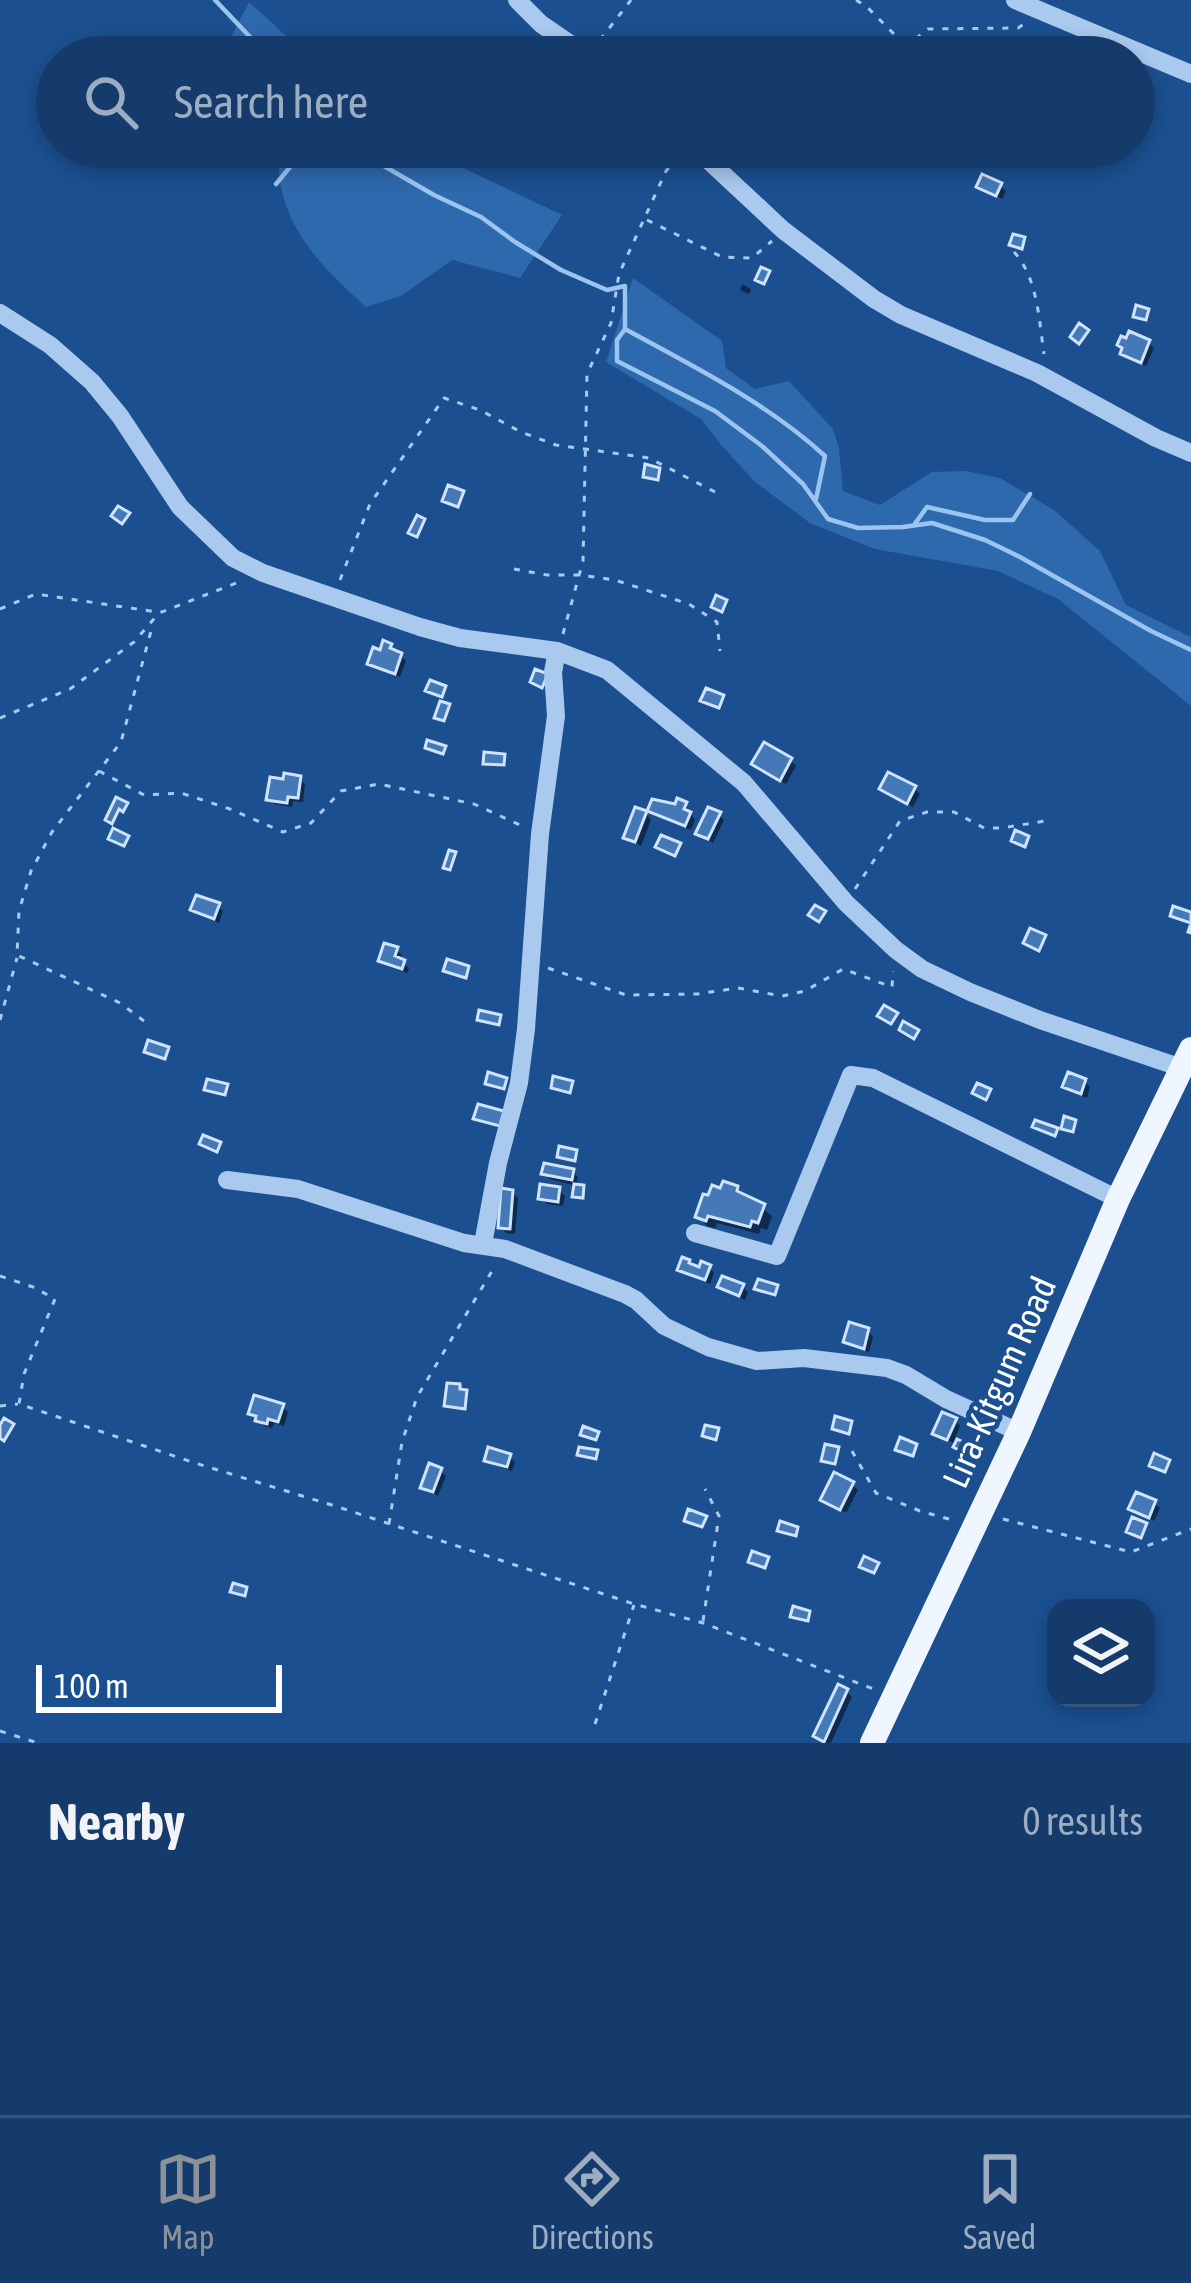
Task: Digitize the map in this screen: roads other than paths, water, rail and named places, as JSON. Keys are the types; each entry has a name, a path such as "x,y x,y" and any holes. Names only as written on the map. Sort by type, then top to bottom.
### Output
{"main road":[{"name":"Lira-Kitgum Road","path":"872,1743 1019,1432 1118,1199 1187,1059"}],"street":[{"path":"517,0 559,36"},
{"path":"1015,0 1100,36"},
{"path":"1155,59 1191,74"},
{"path":"714,168 783,230 874,299 1037,373 1191,453"},
{"path":"0,313 50,345 92,382 180,507 233,558 263,573 441,634 557,651 592,663 623,681 744,784 846,903 922,969 1040,1020 1187,1059"},
{"path":"483,1244 518,1083 530,988 540,834 556,716 553,672 557,651"},
{"path":"695,1233 776,1256 851,1075 873,1078 1118,1199"},
{"path":"227,1180 298,1189 464,1243 505,1249 625,1294 664,1326 708,1347 757,1360 804,1358 886,1368 1019,1432"}],"waterway":[{"path":"215,0 249,36"},
{"path":"276,184 289,168"},
{"path":"387,168 481,217 561,270 607,290 625,286 625,329 754,402 825,456 816,499"},
{"path":"625,329 617,340 617,361 715,411 762,446 803,484 828,519 858,528 932,523 985,540 1191,650"},
{"path":"914,525 927,507 985,520 1013,520 1030,494"}]}
